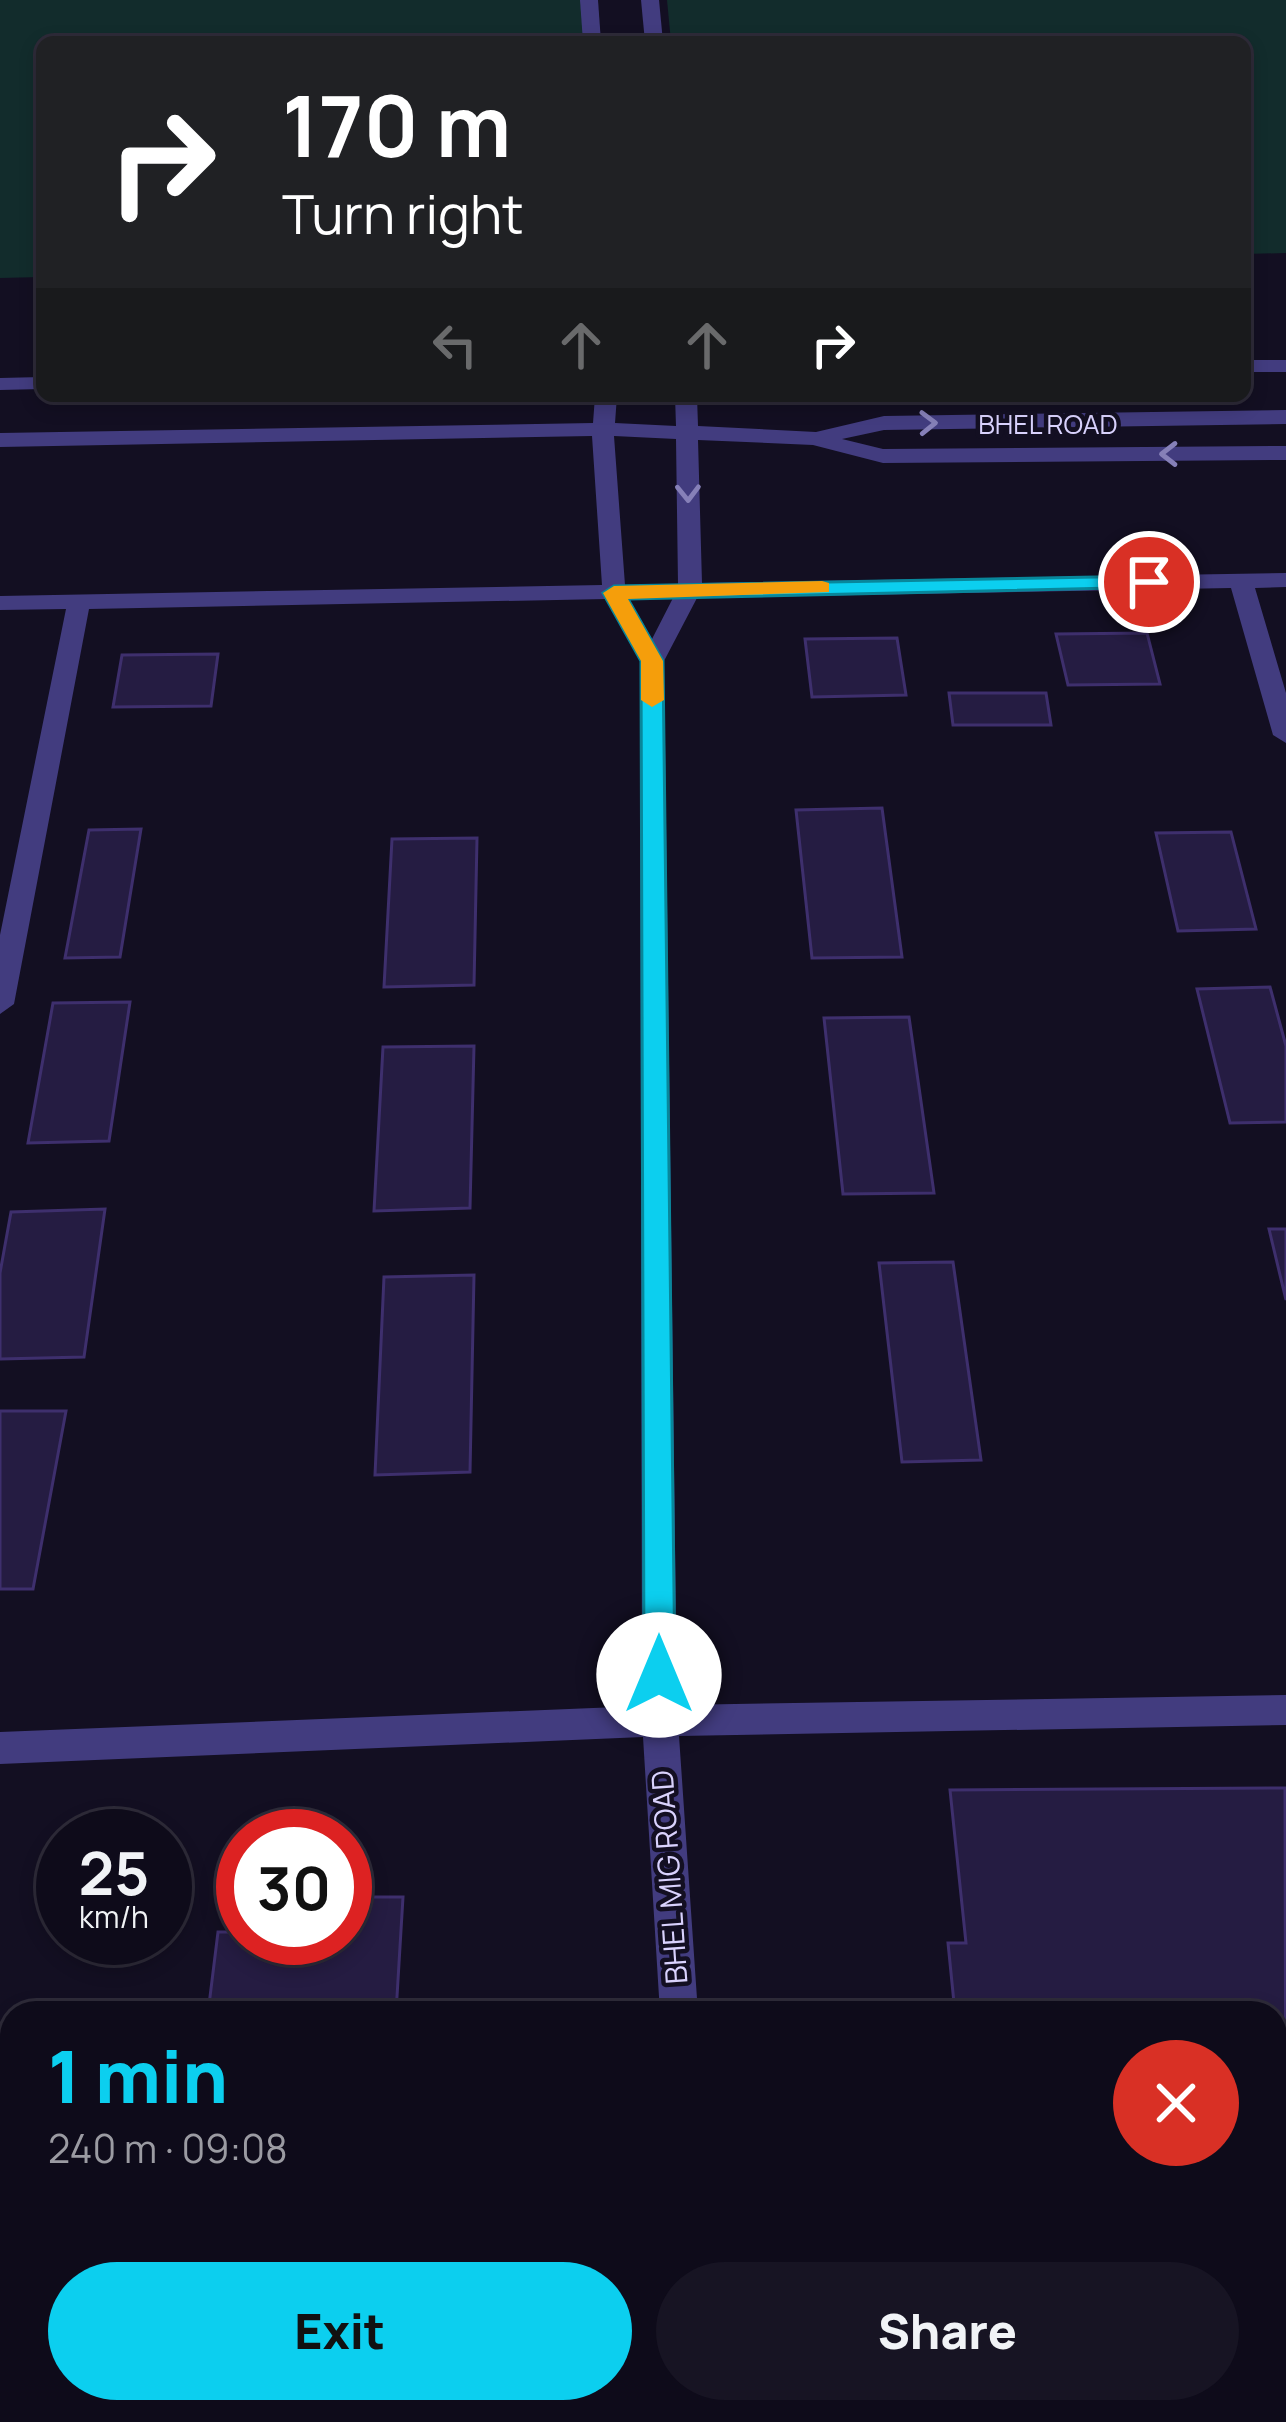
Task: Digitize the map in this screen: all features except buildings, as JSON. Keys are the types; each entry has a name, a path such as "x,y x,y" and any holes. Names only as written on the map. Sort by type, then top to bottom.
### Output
{"street":[{"path":"589,0 592,36"},
{"path":"650,0 653,36"},
{"path":"1251,366 1286,366"},
{"path":"0,384 36,383"},
{"name":"BHEL MIG ROAD","path":"605,402 603,429 614,593 652,661"},
{"name":"BHEL MIG ROAD","path":"678,2001 660,1721 652,661 690,589 686,402"},
{"name":"BHEL ROAD","path":"813,438 884,423 1286,417"},
{"name":"BHEL ROAD","path":"0,440 603,429 813,438 883,456 1286,453"},
{"path":"0,603 1286,580"},
{"path":"1241,581 1286,734"},
{"path":"0,1004 79,601"},
{"path":"0,1748 660,1721 1286,1710"}],"green space":[{"path":"0,0 589,0 592,36 36,36 36,277 0,278"},
{"path":"667,0 1286,0 1286,253 1251,254 1251,36 670,36"}],"slow traffic":[{"path":"652,700 652,661 614,593 822,587"}],"route":[{"path":"659,1675 652,661 614,593 1149,582"}]}
